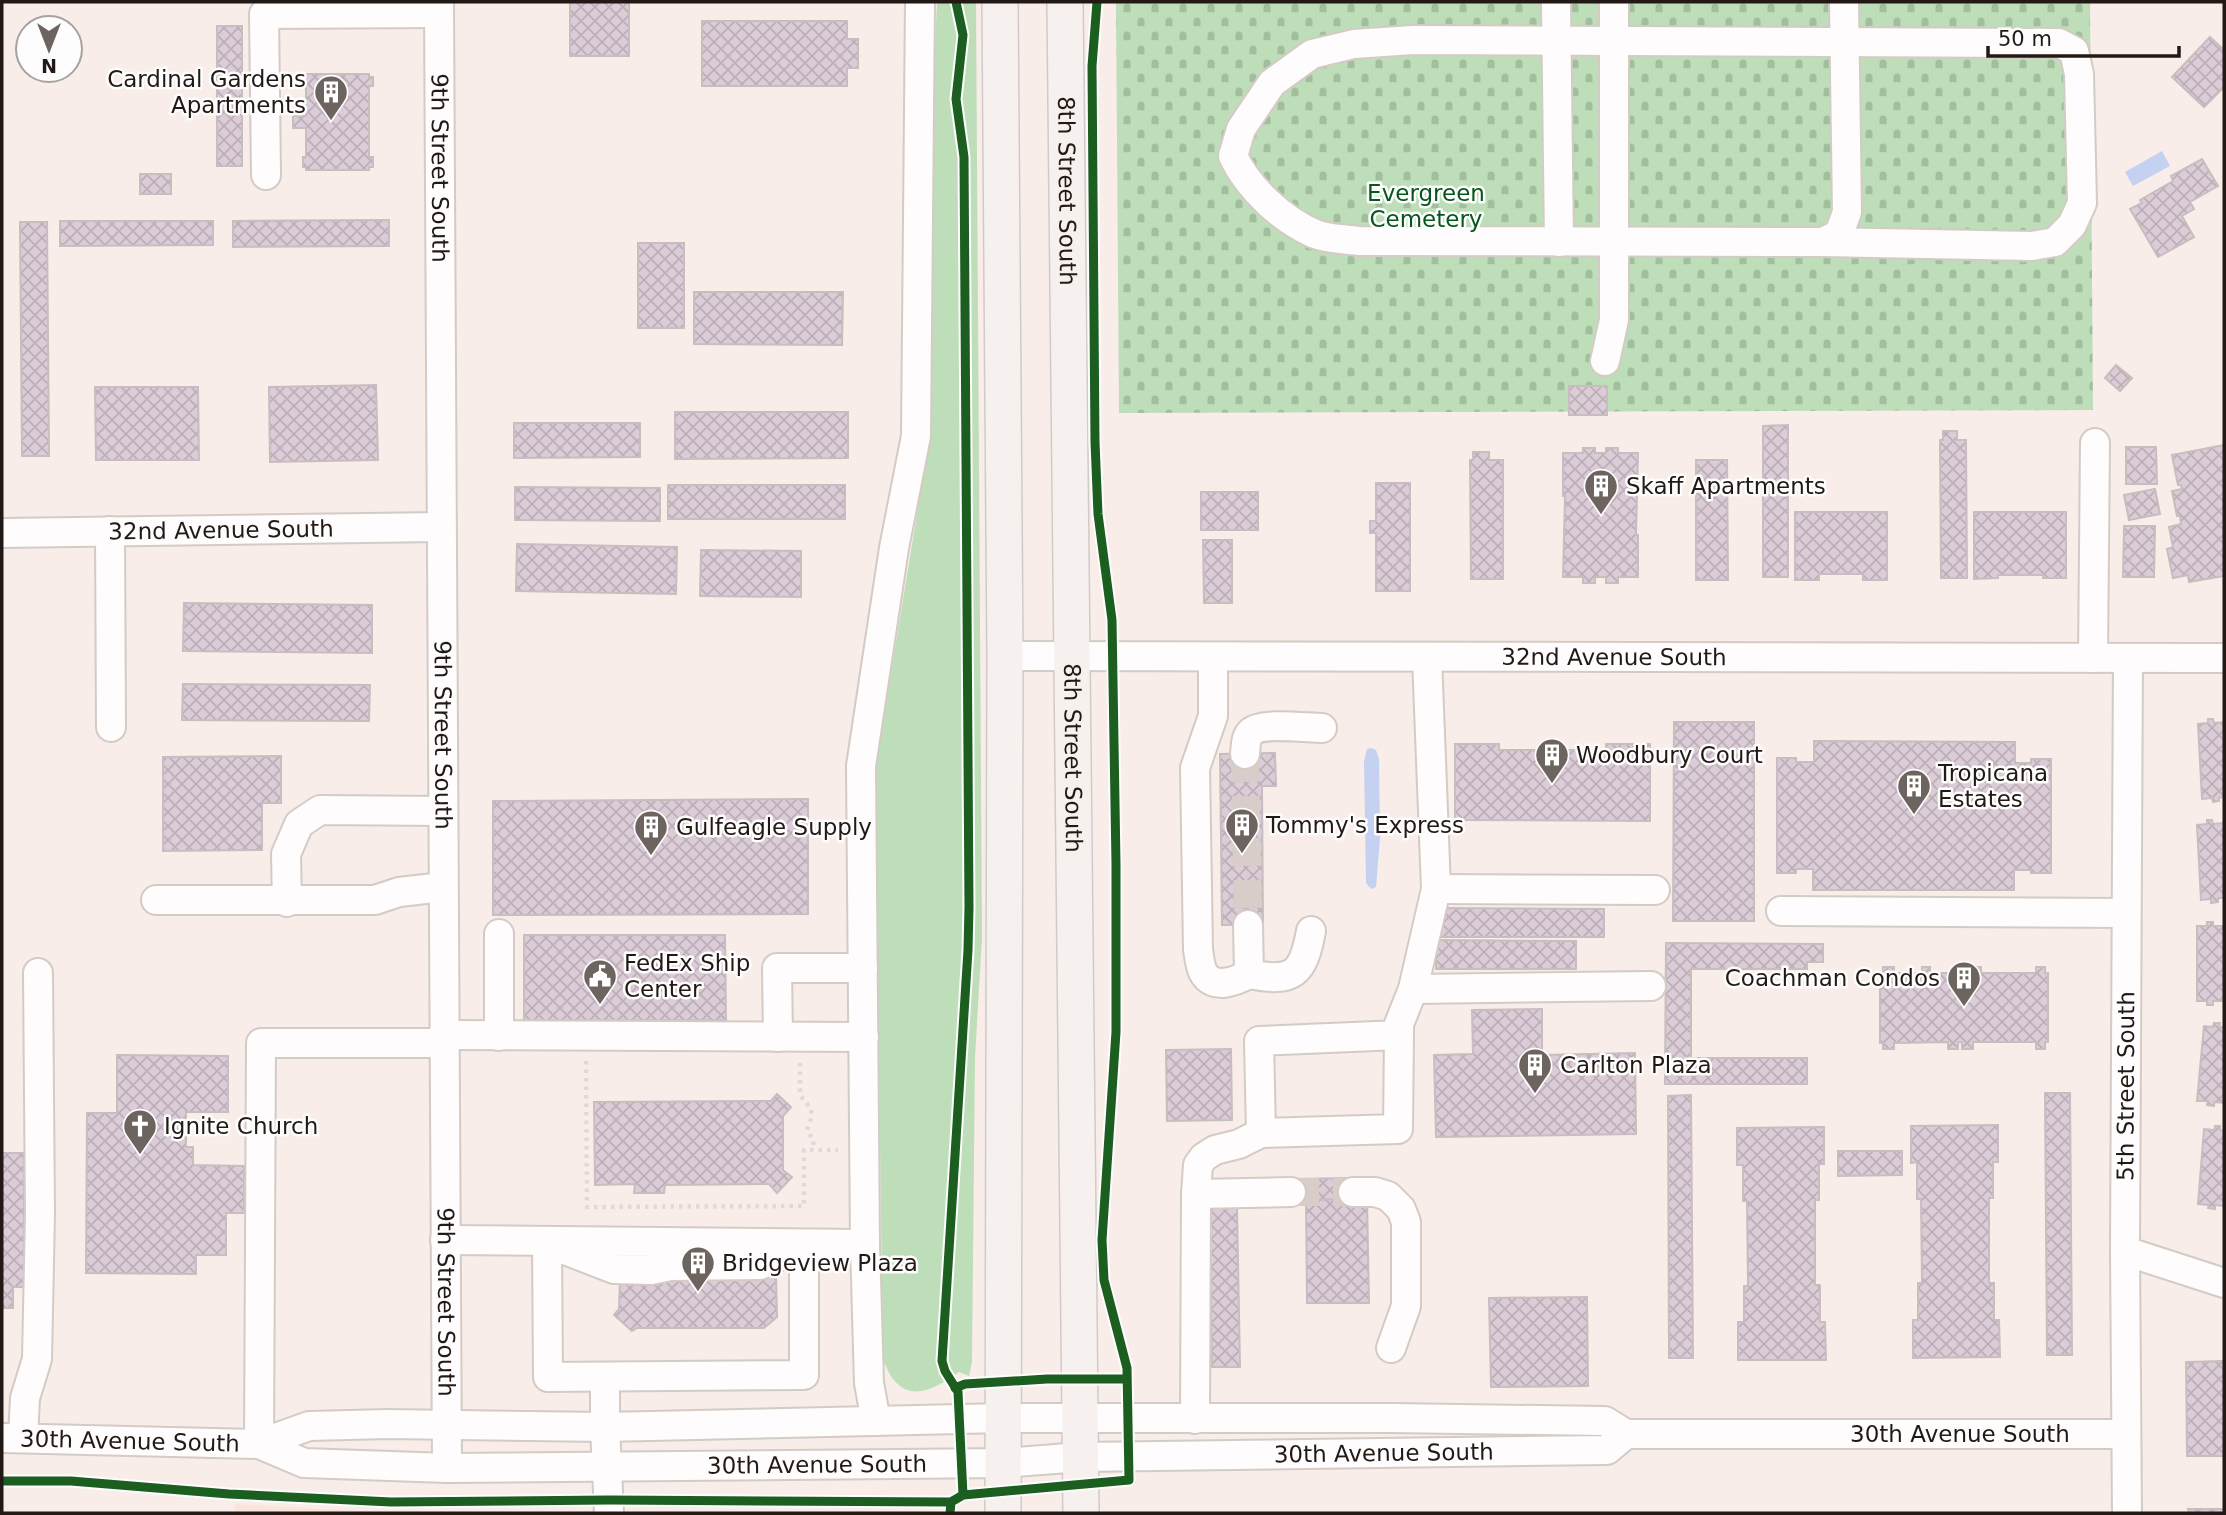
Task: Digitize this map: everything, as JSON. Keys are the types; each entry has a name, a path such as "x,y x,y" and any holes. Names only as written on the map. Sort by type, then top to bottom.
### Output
{"main road":[{"path":"1000,2 1005,656 1003,1513"},
{"name":"8th Street South","path":"1065,2 1081,1513"}],"street":[{"path":"876,1421 869,1383 861,766 894,548 916,436 920,2"},
{"path":"1556,2 1559,242"},
{"path":"1605,362 1614,320 1616,242 1614,2"},
{"path":"1824,242 1839,234 1847,212 1844,2"},
{"path":"266,175 264,14 439,8"},
{"name":"9th Street South","path":"439,8 447,1468"},
{"path":"1413,40 1557,41 2059,43 2074,51 2079,74 2082,203 2072,225 2055,242 2032,246 1824,242 1358,241 1316,234 1271,206 1241,173 1233,156 1241,129 1272,83 1312,54 1354,44 1413,40"},
{"path":"2093,658 2095,443"},
{"name":"32nd Avenue South","path":"2,533 440,527"},
{"path":"110,531 111,727"},
{"name":"32nd Avenue South","path":"1005,656 2224,658"},
{"path":"1213,657 1213,716 1195,768 1198,949 1203,972 1222,983 1233,983 1249,974 1267,977 1296,972 1303,964 1311,931"},
{"path":"1195,1419 1196,1194 1198,1166 1204,1157 1215,1150 1239,1144 1261,1133 1398,1129 1399,1024 1413,989 1436,889 1427,657"},
{"name":"5th Street South","path":"2127,658 2127,1513"},
{"path":"1245,754 1247,738 1252,730 1264,727 1322,728"},
{"path":"287,902 286,854 299,824 320,810 442,811"},
{"path":"156,900 375,900 399,892 443,887"},
{"path":"1436,889 1655,890"},
{"path":"1781,911 2126,913"},
{"path":"1248,925 1249,974"},
{"path":"499,934 499,1035"},
{"path":"790,1037 777,968 863,968"},
{"path":"13,1438 37,1359 40,1214 38,973"},
{"path":"1413,989 1651,986"},
{"path":"259,1444 261,1043 443,1039 499,1035 864,1037"},
{"path":"1261,1133 1259,1041 1399,1035"},
{"path":"1196,1194 1291,1192"},
{"path":"1353,1192 1375,1192 1388,1196 1401,1209 1406,1222 1406,1306 1391,1348"},
{"path":"445,1240 866,1244"},
{"path":"547,1243 548,1377 804,1375 804,1245"},
{"path":"2125,1251 2224,1283"},
{"path":"605,1377 604,1427 609,1513"},
{"name":"30th Avenue South","path":"13,1438 259,1444 309,1426 387,1424 604,1427 1004,1418 1605,1421 1626,1434 2126,1434"},
{"path":"1393,1418 1393,1453"},
{"name":"30th Avenue South","path":"259,1444 304,1463 447,1468 1004,1464 1081,1457 1607,1450 1626,1434"}],"path":[{"path":"586,1036 587,1208 804,1206 804,1150 865,1149"},
{"path":"790,1037 800,1095 811,1109 812,1116 807,1130 813,1140 814,1150"}],"shaded area":[{"path":"235,1504 379,1512 615,1513 235,1513"}],"green space":[{"path":"937,2 976,2 982,937 975,1058 972,1362 969,1376 959,1372 935,1387 909,1391 892,1378 883,1361 875,779 929,441 929,175"},
{"name":"Evergreen Cemetery","path":"1116,2 2090,2 2093,410 1119,413"}],"water":[{"path":"2162,151 2170,166 2133,186 2125,172"},
{"path":"1367,749 1376,750 1379,759 1380,838 1376,887 1371,889 1366,883 1364,761"}],"building":[{"path":"570,2 629,2 629,56 570,56"},
{"path":"702,21 847,21 847,39 858,39 858,68 847,68 847,86 702,86"},
{"path":"217,26 242,26 242,166 217,166"},
{"path":"2210,37 2224,50 2224,91 2222,89 2204,107 2172,77"},
{"name":"Cardinal Gardens Apartments","path":"306,74 369,74 369,77 373,77 373,86 369,86 369,157 373,157 373,167 369,167 369,170 306,170 306,167 303,167 303,157 306,157 306,128 293,128 293,116 306,116 306,86 303,86 303,77 306,77"},
{"path":"2202,159 2218,186 2190,202 2194,209 2182,216 2194,237 2158,257 2130,209 2173,181 2171,176"},
{"path":"140,174 171,174 171,194 140,194"},
{"path":"389,220 389,246 233,247 233,221"},
{"path":"60,221 213,221 213,245 60,246"},
{"path":"20,222 47,222 49,456 22,456"},
{"path":"638,243 684,243 684,328 638,328"},
{"path":"694,292 843,292 842,345 694,344"},
{"path":"2116,365 2132,378 2120,391 2105,378"},
{"path":"376,385 378,460 270,462 269,387"},
{"path":"1569,386 1607,386 1607,415 1569,415"},
{"path":"95,387 198,387 199,460 96,460"},
{"path":"675,412 848,412 848,458 675,459"},
{"path":"514,423 640,423 640,457 514,458"},
{"path":"1788,425 1788,577 1763,577 1763,426"},
{"path":"1943,431 1957,431 1957,440 1966,440 1967,578 1941,578 1940,440 1943,440"},
{"path":"2224,445 2224,576 2189,582 2188,575 2173,578 2167,549 2173,547 2169,527 2181,524 2172,491 2182,489 2181,485 2178,485 2172,455"},
{"path":"2126,447 2156,447 2157,484 2126,484"},
{"name":"Skaff Apartments","path":"1583,448 1595,448 1595,453 1606,453 1606,448 1618,448 1618,453 1638,453 1638,577 1618,577 1618,583 1606,583 1606,577 1595,577 1595,583 1583,583 1583,577 1563,577 1563,453 1583,453"},
{"path":"1473,452 1489,452 1489,460 1503,460 1503,579 1471,579 1470,460 1473,460"},
{"path":"1696,460 1727,460 1728,580 1696,580"},
{"path":"1376,483 1410,483 1410,591 1376,591 1376,533 1370,533 1370,521 1376,521"},
{"path":"668,485 845,485 845,519 668,519"},
{"path":"515,487 660,488 660,521 515,520"},
{"path":"2155,489 2160,514 2129,520 2124,495"},
{"path":"1201,492 1258,492 1258,530 1201,530"},
{"path":"1795,512 1887,512 1887,580 1863,580 1863,574 1819,574 1819,580 1795,580"},
{"path":"1974,512 2066,512 2066,578 1998,575 1998,578 1974,579"},
{"path":"2124,526 2155,526 2154,577 2123,577"},
{"path":"1203,540 1232,540 1232,603 1204,603"},
{"path":"517,544 677,547 676,594 516,591"},
{"path":"701,550 801,551 801,597 700,596"},
{"path":"184,603 372,605 372,653 183,651"},
{"path":"183,684 370,685 369,721 182,720"},
{"path":"2208,719 2213,719 2214,723 2224,722 2224,797 2213,802 2212,798 2202,799 2198,724 2208,723"},
{"path":"1674,722 1754,722 1754,921 1673,921"},
{"name":"Tropicana Estates","path":"1814,741 2015,742 2015,763 2031,763 2031,759 2051,759 2051,873 2014,870 2014,890 1813,890 1813,869 1777,873 1777,758 1814,762"},
{"name":"Woodbury Court","path":"1455,744 1499,744 1499,750 1606,750 1606,744 1650,744 1650,821 1455,820"},
{"name":"Tommy's Express","path":"1275,753 1276,786 1262,786 1263,925 1222,925 1220,754"},
{"path":"281,756 281,803 262,803 262,850 163,851 163,757"},
{"name":"Gulfeagle Supply","path":"808,799 808,914 493,915 493,801"},
{"path":"2207,820 2212,820 2213,824 2224,823 2224,898 2218,898 2218,902 2211,903 2211,899 2201,900 2197,825 2207,824"},
{"path":"1436,908 1604,909 1604,937 1436,937"},
{"path":"2207,922 2213,922 2213,926 2224,926 2224,1001 2213,1001 2213,1005 2207,1005 2207,1001 2197,1001 2197,926 2207,926"},
{"path":"524,935 725,935 726,1020 524,1021"},
{"path":"1436,940 1576,941 1576,969 1436,969"},
{"path":"1666,943 1823,944 1823,962 1807,962 1807,969 1691,969 1691,1058 1807,1058 1807,1084 1665,1084"},
{"name":"Coachman Condos","path":"1883,967 1894,967 1894,973 1922,973 1922,967 1930,967 1930,973 1955,973 1955,967 1965,967 1965,973 1971,973 1971,967 1981,967 1981,973 2036,973 2036,967 2045,967 2045,973 2048,973 2048,1042 2045,1042 2045,1049 2036,1049 2036,1042 1973,1042 1973,1049 1962,1049 1962,1042 1958,1042 1958,1049 1948,1049 1948,1042 1894,1043 1894,1049 1883,1049 1883,1043 1880,1043 1880,973 1883,973"},
{"name":"Carlton Plaza","path":"1542,1009 1542,1055 1635,1053 1636,1134 1436,1137 1434,1055 1473,1054 1472,1010"},
{"path":"2214,1023 2220,1023 2219,1027 2224,1027 2224,1103 2214,1102 2214,1106 2207,1105 2208,1101 2197,1101 2204,1026 2213,1027"},
{"path":"1231,1049 1232,1120 1167,1121 1166,1050"},
{"name":"Ignite Church","path":"117,1055 228,1056 228,1112 186,1112 186,1147 193,1147 193,1165 244,1166 244,1213 226,1213 226,1255 196,1255 196,1274 86,1273 87,1113 117,1113"},
{"path":"2045,1093 2070,1093 2072,1355 2047,1355"},
{"name":"Bridgeview Plaza","path":"777,1094 791,1107 783,1116 783,1170 792,1177 777,1193 769,1184 665,1185 664,1193 634,1193 635,1184 595,1185 594,1102 771,1101"},
{"path":"1691,1095 1693,1358 1669,1358 1668,1096"},
{"path":"1998,1125 1998,1162 1993,1162 1993,1198 1989,1198 1989,1283 1994,1283 1994,1320 1999,1320 2000,1357 1913,1358 1913,1320 1918,1320 1918,1283 1922,1283 1921,1199 1917,1199 1917,1162 1911,1163 1911,1126"},
{"path":"2215,1126 2220,1126 2220,1130 2224,1131 2224,1206 2215,1205 2215,1209 2208,1208 2209,1205 2198,1204 2204,1129 2215,1130"},
{"path":"1824,1127 1824,1164 1819,1164 1819,1200 1815,1200 1815,1285 1820,1285 1820,1322 1825,1322 1826,1360 1738,1360 1738,1322 1744,1322 1744,1286 1748,1286 1747,1201 1743,1201 1743,1165 1737,1165 1737,1128"},
{"path":"1838,1151 1902,1151 1902,1175 1838,1176"},
{"path":"2,1153 24,1153 24,1287 13,1287 13,1308 2,1308"},
{"path":"1353,1178 1353,1199 1291,1200 1291,1179"},
{"path":"1367,1199 1369,1303 1307,1303 1306,1200"},
{"path":"1237,1207 1240,1367 1212,1367 1209,1208"},
{"name":"Bridgeview Plaza","path":"620,1276 776,1276 777,1317 764,1328 637,1328 632,1331 614,1315 619,1309"},
{"path":"1587,1297 1588,1386 1491,1387 1489,1298"},
{"path":"2224,1361 2224,1456 2187,1456 2186,1362"},
{"path":"2188,1509 2224,1509 2224,1513 2189,1513"}],"tunnel":[{"path":"1245,754 1248,925"},
{"path":"1291,1192 1353,1192"}],"cycle path":[{"path":"956,2 963,35 956,99 964,157 969,907 942,1361 958,1392 963,1495"},
{"path":"950,1513 951,1502 963,1495 1129,1480 1127,1368 1104,1280 1102,1240 1116,1032 1116,864 1112,620 1098,514 1095,442 1092,66 1097,2"},
{"path":"955,1388 965,1384 1047,1379 1127,1379"},
{"path":"2,1481 71,1481 229,1494 391,1502 951,1502"}],"place":[{"name":"Cardinal Gardens Apartments","path":"331,122"},
{"name":"Skaff Apartments","path":"1601,516"},
{"name":"Woodbury Court","path":"1552,785"},
{"name":"Tropicana Estates","path":"1914,816"},
{"name":"Tommy's Express","path":"1242,855"},
{"name":"Gulfeagle Supply","path":"651,857"},
{"name":"FedEx Ship Center","path":"600,1006"},
{"name":"Coachman Condos","path":"1964,1008"},
{"name":"Carlton Plaza","path":"1535,1095"},
{"name":"Ignite Church","path":"140,1156"},
{"name":"Bridgeview Plaza","path":"698,1293"}]}
